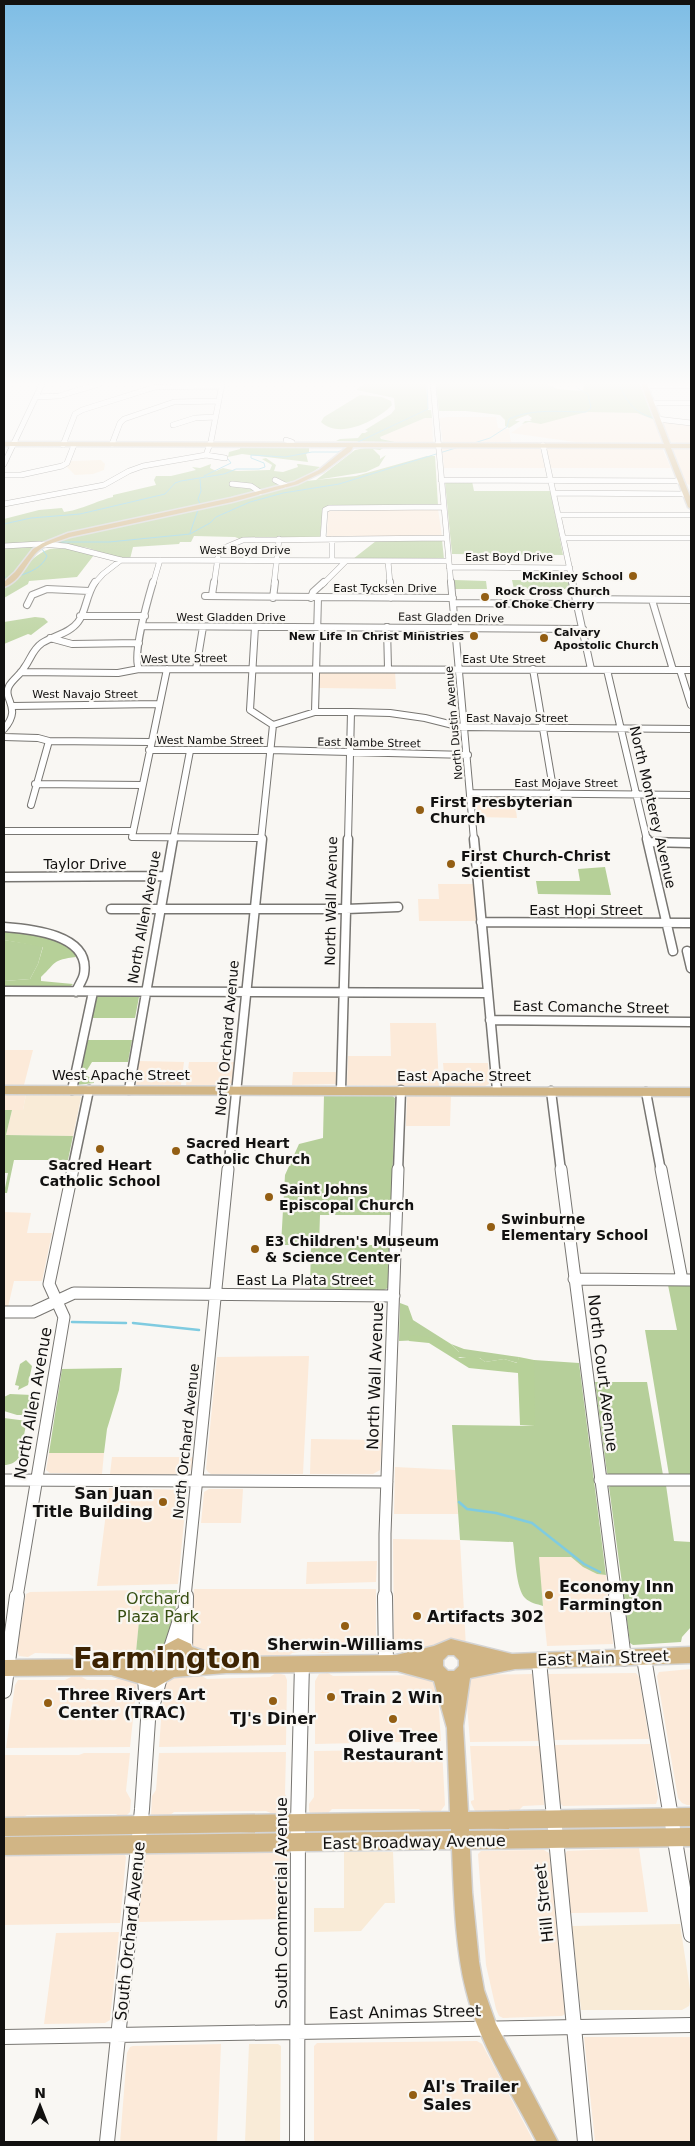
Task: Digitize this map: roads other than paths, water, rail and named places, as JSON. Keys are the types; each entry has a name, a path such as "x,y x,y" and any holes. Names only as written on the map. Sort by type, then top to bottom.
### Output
{"main road":[{"path":"4,585 18,574 32,553 45,544 68,536 290,484"},
{"path":"682,484 691,507"},
{"name":"West Apache Street","path":"4,1090 238,1090"},
{"name":"East Apache Street","path":"238,1090 691,1092"},
{"path":"6,1668 110,1667 155,1672 226,1665 391,1663 438,1653 449,1647 461,1652 467,1663 455,1728 460,1840 470,1962 475,1990 488,2028 548,2142"},
{"path":"155,1672 183,1662 181,1651"},
{"path":"155,1672 181,1651"},
{"path":"181,1651 226,1665"},
{"name":"East Main Street","path":"461,1652 515,1660 624,1659 691,1655"},
{"path":"438,1653 435,1661 455,1728"},
{"name":"East Main Street","path":"464,1673 515,1660"},
{"path":"391,1663 440,1674 452,1679 464,1673"},
{"name":"East Broadway Avenue","path":"4,1827 691,1817"},
{"name":"East Broadway Avenue","path":"4,1846 137,1846 683,1838"}],"street":[{"path":"5,502 106,484"},
{"path":"233,484 251,486 260,492"},
{"name":"North Dustin Avenue","path":"441,484 466,728 481,922 498,1090"},
{"path":"553,484 591,669"},
{"path":"554,493 686,494"},
{"path":"324,539 325,510 327,508 443,507"},
{"path":"558,515 691,515"},
{"path":"217,560 220,548 243,540 446,538"},
{"path":"563,538 691,538"},
{"path":"273,598 279,539"},
{"path":"332,539 332,560"},
{"name":"West Boyd Drive","path":"4,546 45,544 76,547 121,560 332,560 449,564"},
{"path":"4,730 13,710 7,698 7,691 12,681 21,672 32,651 79,620 89,591 99,577 121,560"},
{"path":"139,669 136,663 139,643 160,560"},
{"name":"East Tycksen Drive","path":"217,560 208,595 218,597 391,598 453,601 691,600"},
{"path":"255,627 250,710 273,725 315,712 318,627 313,592 344,566 346,561"},
{"path":"388,561 391,598"},
{"name":"East Boyd Drive","path":"449,564 570,568"},
{"path":"27,605 32,595 47,590 89,591"},
{"path":"652,600 691,705"},
{"path":"80,616 145,616"},
{"name":"West Gladden Drive","path":"143,626 318,627"},
{"path":"196,668 203,627"},
{"name":"East Gladden Drive","path":"318,627 583,629"},
{"path":"387,627 388,669"},
{"path":"50,638 72,644 139,643"},
{"name":"West Ute Street","path":"21,672 118,673 139,669 196,668 316,669"},
{"path":"167,669 150,742 132,837 261,838"},
{"name":"East Ute Street","path":"316,669 691,670"},
{"path":"533,669 554,794"},
{"name":"North Monterey Avenue","path":"607,670 673,950"},
{"name":"West Navajo Street","path":"12,706 159,704"},
{"name":"East Navajo Street","path":"315,712 390,713 466,728 691,729"},
{"name":"North Wall Avenue","path":"341,1090 351,712"},
{"name":"North Orchard Avenue","path":"181,1651 273,725"},
{"name":"West Nambe Street","path":"4,737 38,738 49,741 150,742"},
{"path":"31,805 35,784 49,741"},
{"name":"West Nambe Street","path":"149,750 270,750"},
{"name":"East Nambe Street","path":"270,750 468,754"},
{"name":"North Allen Avenue","path":"129,1090 145,992 190,751"},
{"path":"35,784 142,785"},
{"name":"East Mojave Street","path":"471,794 691,795"},
{"path":"4,831 132,831"},
{"path":"648,842 691,843"},
{"name":"Taylor Drive","path":"4,877 166,876"},
{"path":"111,909 346,909 398,907"},
{"name":"East Hopi Street","path":"481,922 691,923"},
{"path":"4,927 36,929 69,942 78,951 84,972 76,992"},
{"path":"687,951 691,968"},
{"path":"4,992 488,993"},
{"path":"72,1090 92,992"},
{"name":"East Comanche Street","path":"490,1020 691,1022"},
{"name":"North Allen Avenue","path":"6,1668 64,1317 49,1284 89,1090"},
{"name":"North Wall Avenue","path":"391,1663 385,1593 387,1482 401,1090"},
{"name":"North Court Avenue","path":"551,1091 624,1659"},
{"path":"574,1279 687,1280 646,1092"},
{"name":"East La Plata Street","path":"4,1312 34,1312 74,1293 394,1296"},
{"path":"4,1480 387,1482"},
{"path":"600,1480 691,1480"},
{"path":"644,1658 672,1818 683,1838 691,1935"},
{"name":"Hill Street","path":"539,1660 585,2142"},
{"name":"South Commercial Avenue","path":"297,2142 298,1822 302,1664"},
{"path":"4,1691 6,1668"},
{"name":"South Orchard Avenue","path":"108,2142 120,2035 137,1846 141,1825 148,1720 155,1672"},
{"name":"East Animas Street","path":"120,2035 691,2025"},
{"path":"4,2037 120,2035"}],"waterway":[{"path":"4,524 31,518 80,514 165,494 174,484"},
{"path":"190,533 200,504 198,499 201,491 200,484"},
{"path":"61,542 109,542 190,534 210,523 216,517 250,502 283,493 338,484"},
{"path":"19,576 42,564 47,556 42,549 45,547"},
{"path":"72,1322 126,1323"},
{"path":"133,1323 199,1330"},
{"path":"459,1502 467,1509 496,1513 532,1523 584,1564 600,1572"}],"place":[{"name":"McKinley School","path":"633,576"},
{"name":"Rock Cross Church of Choke Cherry","path":"485,597"},
{"name":"New Life In Christ Ministries","path":"474,636"},
{"name":"Calvary Apostolic Church","path":"544,638"},
{"name":"First Presbyterian Church","path":"420,810"},
{"name":"First Church-Christ Scientist","path":"451,864"},
{"name":"Sacred Heart Catholic School","path":"100,1149"},
{"name":"Sacred Heart Catholic Church","path":"176,1151"},
{"name":"Saint Johns Episcopal Church","path":"269,1197"},
{"name":"Swinburne Elementary School","path":"491,1227"},
{"name":"E3 Children's Museum & Science Center","path":"255,1249"},
{"name":"San Juan Title Building","path":"163,1502"},
{"name":"Economy Inn Farmington","path":"549,1595"},
{"name":"Artifacts 302","path":"417,1616"},
{"name":"Sherwin-Williams","path":"345,1626"},
{"name":"Train 2 Win","path":"331,1697"},
{"name":"TJ's Diner","path":"273,1701"},
{"name":"Three Rivers Art Center (TRAC)","path":"48,1703"},
{"name":"Olive Tree Restaurant","path":"393,1719"},
{"name":"Al's Trailer Sales","path":"413,2095"}],"district":[{"name":"Farmington","path":"167,1658"}],"park label":[{"name":"Orchard Plaza Park","path":"158,1607"}]}
